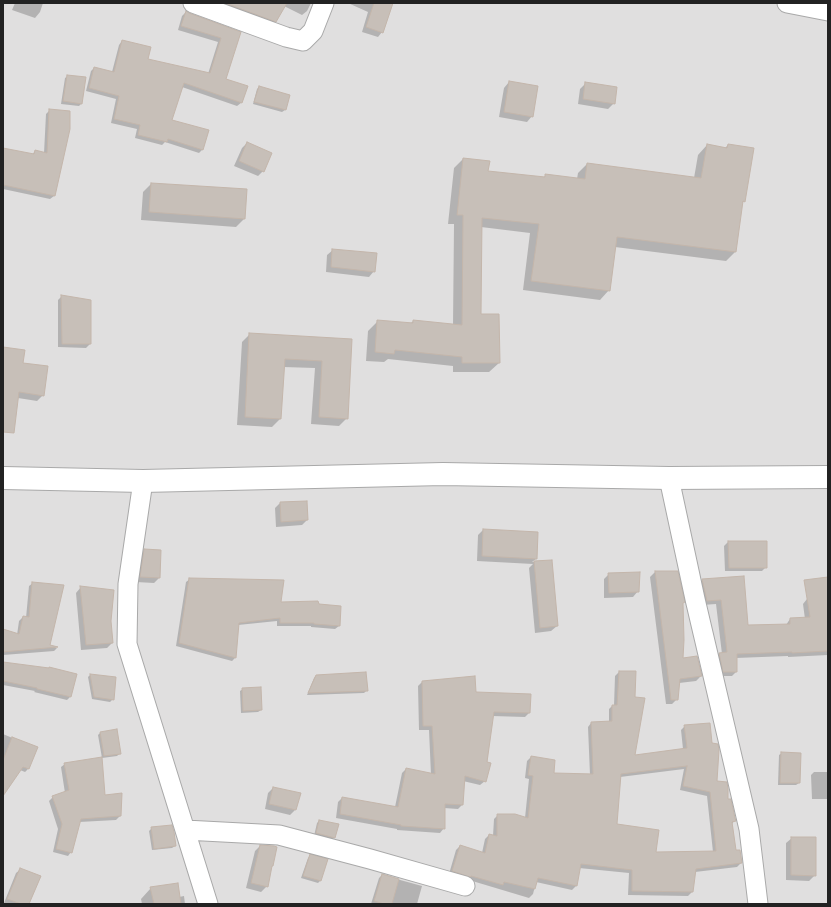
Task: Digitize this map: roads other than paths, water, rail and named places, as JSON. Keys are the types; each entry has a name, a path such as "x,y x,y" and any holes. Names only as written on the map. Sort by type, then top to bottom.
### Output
{"street":[{"path":"193,3 286,37 303,41 313,31 324,3"},
{"path":"787,3 828,11"},
{"path":"3,478 143,481 443,474 669,478 828,477"},
{"path":"669,478 695,599 749,829 758,904"},
{"path":"143,481 128,584 127,644 208,904"},
{"path":"185,830 279,835 465,886"}]}
